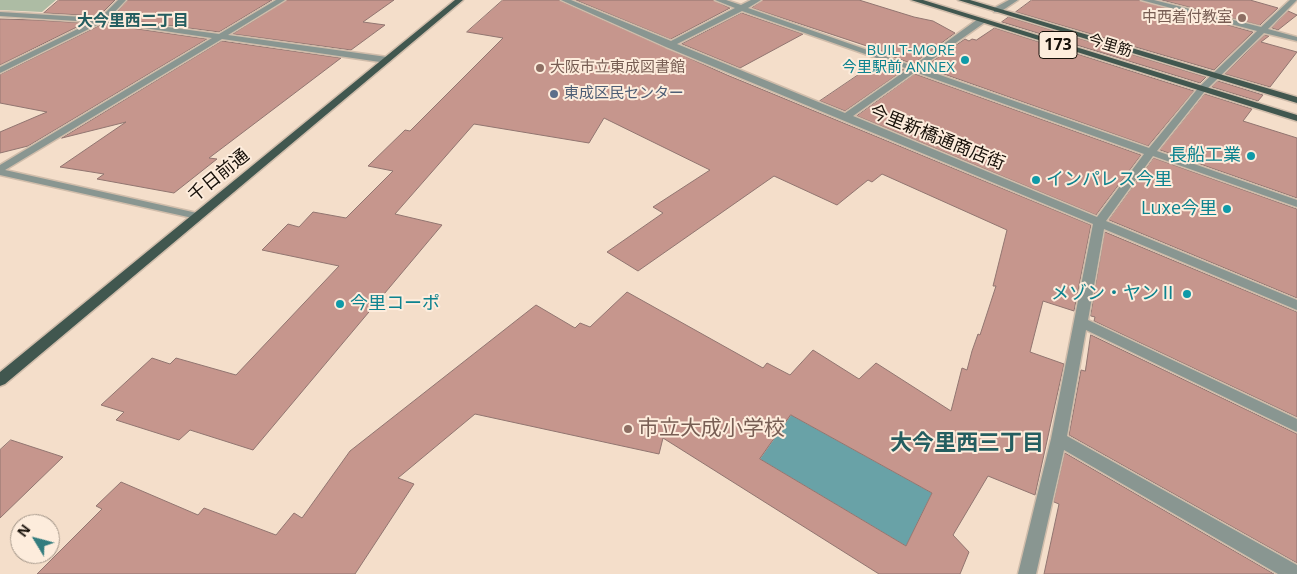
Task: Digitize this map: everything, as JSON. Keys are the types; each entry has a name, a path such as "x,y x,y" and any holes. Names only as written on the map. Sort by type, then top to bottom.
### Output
{"main road":[{"name":"千日前通","path":"0,380 459,0"},
{"name":"今里筋","path":"915,0 1297,118"},
{"name":"今里筋","path":"962,0 1297,100"}],"street":[{"path":"0,70 102,20 122,0"},
{"path":"0,171 281,0"},
{"path":"719,0 1297,204"},
{"path":"669,45 757,0"},
{"path":"996,10 1014,0"},
{"path":"1145,0 1297,39"},
{"path":"1027,574 1059,439 1099,223 1150,153 1214,75 1294,0"},
{"name":"今里新橋通商店街","path":"570,1 669,45 1297,305"},
{"path":"0,14 102,20 387,60"},
{"path":"845,118 912,68 981,21"},
{"path":"0,171 197,216"},
{"path":"1081,322 1297,426"},
{"path":"1059,439 1295,574"}],"green space":[{"path":"0,0 56,0 42,12 0,10"}],"water":[{"path":"791,415 932,493 906,546 760,459"}],"building":[{"path":"59,0 115,0 99,16 44,13"},
{"path":"128,0 272,0 219,32 112,18"},
{"path":"287,0 394,0 363,22 385,25 351,50 233,34"},
{"path":"503,0 559,0 727,75 1091,225 1074,311 1043,301 1030,352 1064,364 1035,495 988,476 953,535 969,552 960,574 879,574 663,438 659,454 475,414 398,478 414,484 355,574 37,574 47,564 60,564 60,551 102,509 96,506 121,482 198,515 204,508 276,535 294,513 302,518 350,451 536,305 575,328 580,323 590,327 627,292 763,368 767,363 790,375 813,350 859,379 876,363 951,411 962,368 967,370 996,286 993,286 1007,230 882,174 872,182 868,180 837,205 774,176 638,271 607,252 663,213 653,207 710,170 604,118 589,143 474,124 395,214 442,225 253,450 190,430 179,440 116,420 124,412 101,405 152,358 170,364 176,358 236,375 339,266 262,250 288,224 299,227 313,212 346,218 393,171 368,166 405,130 410,131 503,38 467,32","holes":["791,415 932,493 906,546 760,459"]},
{"path":"576,0 713,0 730,8 671,39"},
{"path":"763,0 859,0 933,21 955,33 913,64 888,55 891,54 752,8"},
{"path":"1032,0 1139,0 1253,32 1214,70 1016,12"},
{"path":"1162,0 1250,0 1278,8 1260,25"},
{"path":"1288,11 1297,15 1278,30 1272,28"},
{"path":"742,13 803,34 740,68 682,44"},
{"path":"1009,17 1206,77 1200,83 1002,22"},
{"path":"0,19 36,20 85,23 0,65"},
{"path":"103,24 207,39 28,146 0,153 0,132 47,112 0,103 0,75"},
{"path":"995,28 1194,91 1148,146 924,67 965,39 969,41 972,39 976,40"},
{"path":"1265,35 1269,36 1261,42 1297,52 1270,87 1225,74"},
{"path":"222,41 341,58 209,158 217,159 174,193 97,179 104,174 60,167 126,122 62,138"},
{"path":"879,61 904,70 845,111 820,101"},
{"path":"915,74 1141,155 1096,215 857,116"},
{"path":"1218,81 1263,95 1258,101 1212,87"},
{"path":"1205,94 1252,109 1243,121 1297,138 1297,198 1160,150"},
{"path":"1154,158 1297,209 1297,298 1109,220"},
{"path":"1105,232 1297,312 1297,417 1094,321 1095,317 1091,316"},
{"path":"1091,335 1297,434 1297,563 1069,435 1081,370 1085,371"},
{"path":"11,440 63,457 0,518 0,450"},
{"path":"1065,453 1274,574 1044,574 1059,504 1054,502"}],"place":[{"name":"中西着付教室","path":"1242,18"},
{"name":"BUILT-MORE 今里駅前 ANNEX","path":"965,60"},
{"name":"大阪市立東成図書館","path":"540,68"},
{"name":"東成区民センター","path":"554,94"},
{"name":"長船工業","path":"1251,156"},
{"name":"インパレス今里","path":"1036,180"},
{"name":"Luxe今里","path":"1227,209"},
{"name":"メゾン・ヤンⅡ","path":"1187,294"},
{"name":"今里コーポ","path":"340,304"},
{"name":"市立大成小学校","path":"628,429"}],"district":[{"name":"大今里西二丁目","path":"133,21"},
{"name":"大今里西三丁目","path":"967,444"}]}
